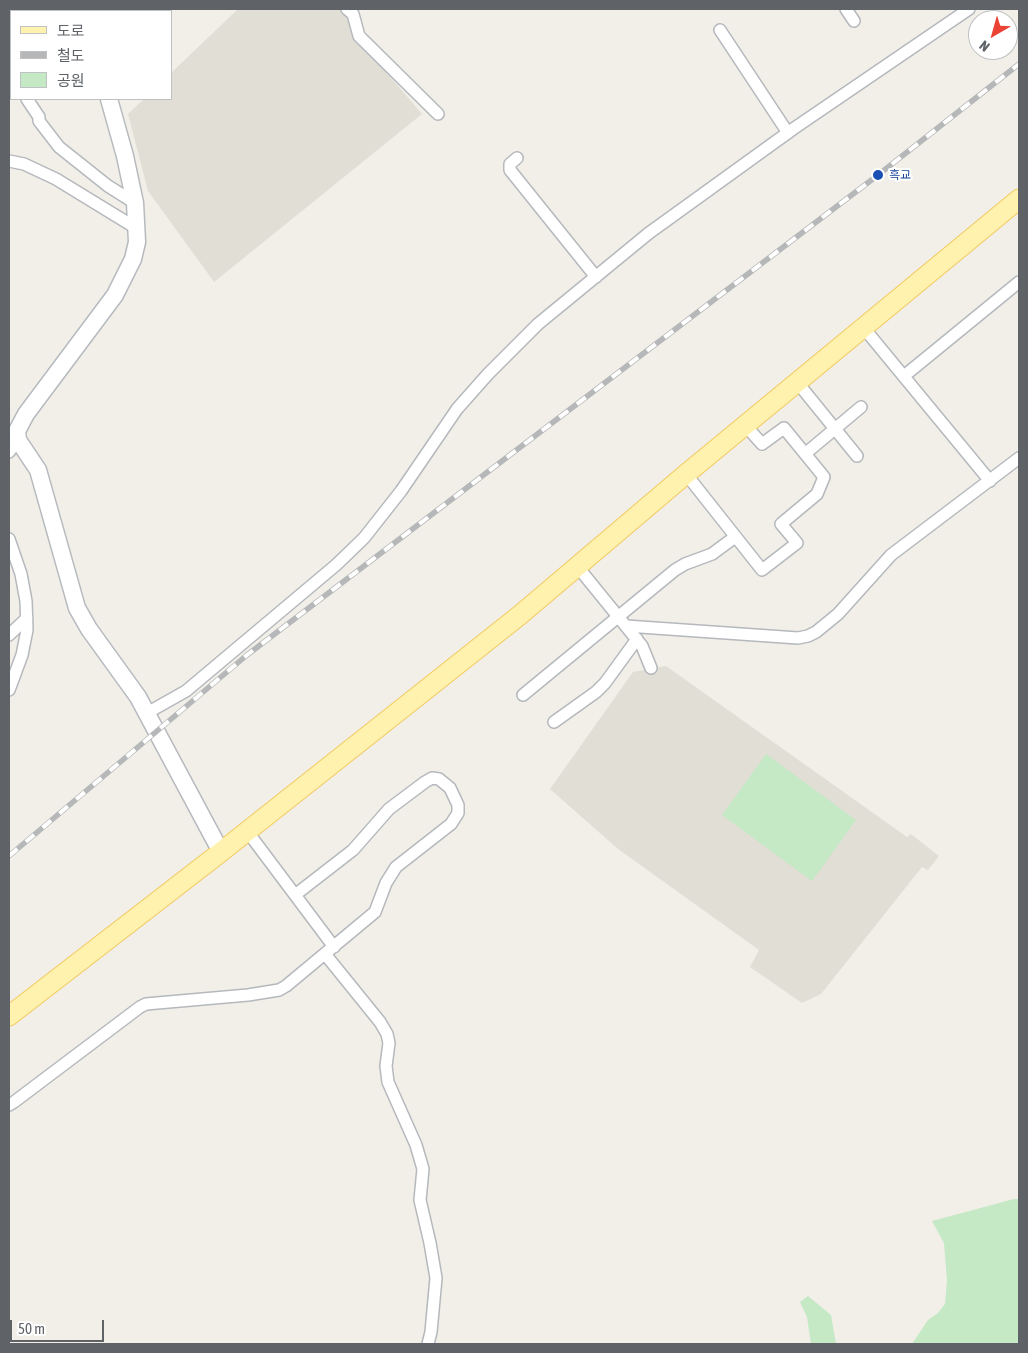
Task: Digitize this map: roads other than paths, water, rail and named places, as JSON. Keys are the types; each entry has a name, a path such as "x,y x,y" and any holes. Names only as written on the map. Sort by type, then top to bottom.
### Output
{"main road":[{"path":"109,100 126,156 135,202 137,242 133,259 115,295 26,414 17,431 14,446 38,470 77,608 89,629 138,697 221,852"},
{"path":"9,1016 221,852 520,615 686,474 1019,199"}],"street":[{"path":"347,9 353,14 359,36 438,114"},
{"path":"846,9 854,21"},
{"path":"147,713 186,691 336,565 364,538 401,491 457,409 488,374 538,324 649,233 788,133 969,9"},
{"path":"720,30 788,133"},
{"path":"28,100 40,117 39,121 59,147 108,186 135,202"},
{"path":"517,158 510,164 510,170 596,277"},
{"path":"9,161 24,164 56,179 136,228"},
{"path":"904,376 1019,282"},
{"path":"863,327 990,481"},
{"path":"797,382 857,456"},
{"path":"806,454 862,407"},
{"path":"686,474 762,570 797,543 781,524 817,494 824,477 784,428 762,444 745,425"},
{"path":"626,626 798,638 808,636 816,632 838,614 891,555 1019,458"},
{"path":"523,695 675,570 684,564 712,554 735,537"},
{"path":"9,539 21,574 27,618 27,630 22,655 9,690"},
{"path":"577,566 637,639 645,653 650,668"},
{"path":"9,635 27,618"},
{"path":"554,722 596,692 605,683 637,639"},
{"path":"9,1105 146,1004 248,995 279,990 286,986 375,912 386,883 396,867 452,824 458,813 458,805 450,788 439,779 432,778 425,782 389,809 353,850 295,895"},
{"path":"247,831 295,895 329,950 387,1034 389,1043 386,1066 388,1082 416,1145 423,1169 420,1200 436,1278 431,1332 428,1344"}],"railway":[{"path":"9,856 247,655 878,175 1019,64"}],"place":[{"name":"흑교","path":"878,175"}]}
